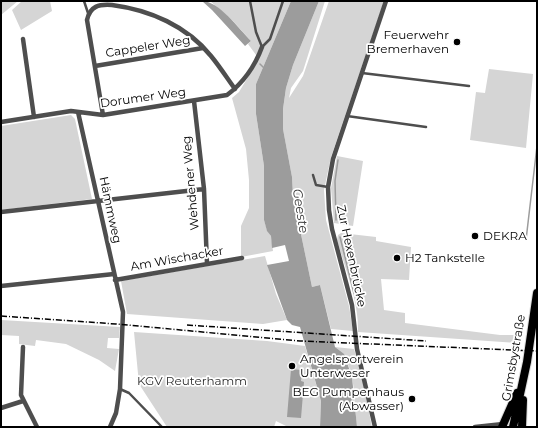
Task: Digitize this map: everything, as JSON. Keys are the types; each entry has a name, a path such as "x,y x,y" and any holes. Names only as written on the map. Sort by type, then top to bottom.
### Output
{"highway":[{"name":"Grimsbystraße","path":"513,427 537,293"},
{"path":"503,426 523,377"},
{"path":"522,427 523,377"}],"street":[{"name":"Zur Hexenbrücke","path":"375,427 357,349 352,305 332,229 328,187 333,159 386,1"},
{"path":"103,115 88,20 89,14 93,8 105,4 143,11 160,17 181,29 211,56 235,89"},
{"path":"23,39 34,117"},
{"name":"Dorumer Weg","path":"1,122 78,112 103,115 227,95 235,89 257,60 262,47"},
{"name":"Cappeler Weg","path":"95,66 203,48"},
{"name":"Wehdener Weg","path":"194,101 204,189 207,264"},
{"name":"Hämmweg","path":"78,112 123,312 120,389 116,413 110,427"},
{"path":"1,212 204,189"},
{"name":"Am Wischacker","path":"115,280 242,258"},
{"name":"Am Wischacker","path":"1,286 114,274"},
{"path":"23,347 20,388 23,401 36,427"},
{"path":"1,408 23,401"},
{"path":"475,427 503,426"}],"lane":[{"path":"84,1 89,14"},
{"path":"250,1 256,32 262,47 270,39 283,1"},
{"path":"361,73 469,86"},
{"path":"347,116 426,127"},
{"path":"313,175 316,185 328,187"},
{"path":"120,389 130,393 162,427"}],"green space":[{"path":"1,1 18,1 1,15"},
{"path":"22,1 50,1 52,11 21,30 12,10"},
{"path":"210,1 291,1 256,84 256,114 264,166 264,220 267,230 271,236 273,251 241,257 241,226 249,208 249,180 246,149 232,98 239,92 259,59 248,44 251,41 233,21"},
{"path":"319,1 325,1 303,71 291,88 289,98 303,76 329,1 384,1 331,157 324,190 326,220 349,306 353,331 331,329 320,285 312,287 293,196 292,177 283,129 283,109 286,88 293,65"},
{"path":"489,69 533,74 526,148 470,140 476,92 485,93"},
{"path":"71,115 75,119 92,199 1,210 1,126"},
{"path":"337,156 363,161 353,226 334,223 331,188"},
{"path":"341,233 376,237 376,241 411,247 409,280 381,279 384,310 405,313 405,323 500,335 517,335 517,343 358,332 358,320 354,297 337,240 338,235"},
{"path":"265,256 276,294 287,320 263,324 127,314 121,281"},
{"path":"1,320 120,327 119,338 108,338 107,348 119,349 115,371 99,360 66,344 36,340 35,346 19,344 19,336 1,335"},
{"name":"KGV Reuterhamm","path":"134,332 267,341 305,346 321,401 320,427 288,427 276,421 274,427 167,427 139,384"},
{"path":"335,347 354,349 361,372 372,427 357,427 355,395 351,373 342,354"}],"shaded area":[{"path":"202,1 208,2 222,10 251,41 245,46"},
{"path":"291,1 319,1 293,65 286,88 283,109 283,129 292,177 293,196 312,287 320,285 335,347 344,354 352,377 357,427 320,427 321,401 300,327 292,325 287,320 267,265 289,261 285,245 272,248 271,236 267,231 264,220 264,166 256,114 256,84"},
{"path":"291,369 302,370 301,381 304,382 301,418 287,417"}],"waterway":[{"path":"260,64 264,68"},
{"path":"526,240 537,146"},
{"path":"336,220 335,181 338,160"},
{"path":"340,237 354,293"}],"railway":[{"path":"1,316 116,324 300,341 537,351"},
{"path":"187,325 426,341"}],"place":[{"name":"Feuerwehr Bremerhaven","path":"457,42"},
{"name":"DEKRA","path":"475,236"},
{"name":"H2 Tankstelle","path":"397,258"},
{"name":"Angelsportverein Unterweser","path":"292,366"},
{"name":"BEG Pumpenhaus (Abwasser)","path":"412,399"}],"water label":[{"name":"Geeste","path":"300,211"}]}
